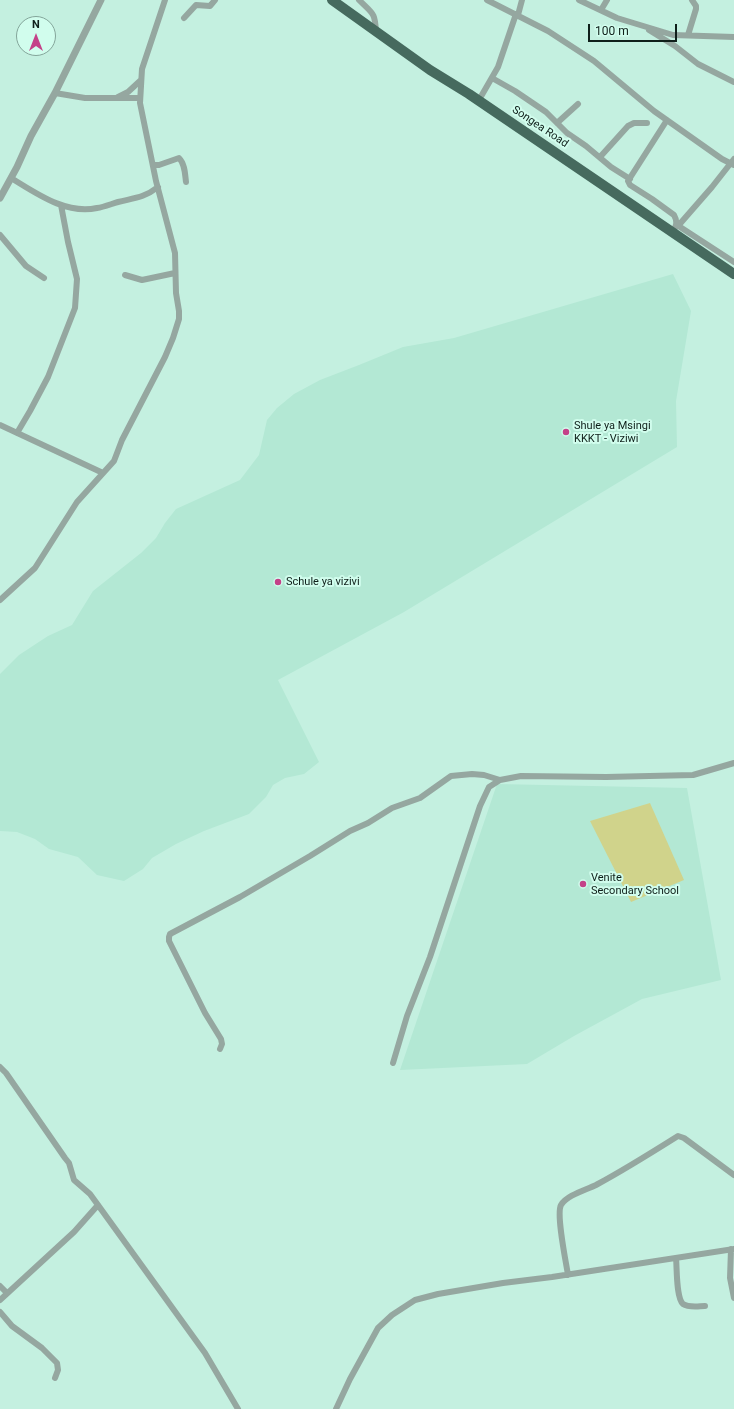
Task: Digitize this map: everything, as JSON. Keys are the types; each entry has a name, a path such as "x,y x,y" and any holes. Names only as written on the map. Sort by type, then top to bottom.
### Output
{"highway":[{"name":"Songea Road","path":"332,0 430,70 676,227 734,274"}],"street":[{"path":"0,198 31,136 55,93 101,0"},
{"path":"0,600 35,568 77,502 114,461 122,440 166,357 179,319 180,311 176,293 175,253 143,121 140,98 142,69 165,0"},
{"path":"184,18 196,6 210,6 215,0"},
{"path":"359,0 374,14 376,18 376,32"},
{"path":"487,0 548,31 594,61 667,120 722,159 733,162 676,227"},
{"path":"479,100 498,67 522,0"},
{"path":"579,0 617,18 673,35 734,37"},
{"path":"601,10 607,0"},
{"path":"688,35 696,9 696,6 692,0"},
{"path":"645,27 675,46 698,64 734,82"},
{"path":"492,78 515,91 546,112 567,133 630,179"},
{"path":"116,98 128,92 141,80"},
{"path":"55,93 85,98 140,98"},
{"path":"557,123 578,104"},
{"path":"667,120 628,181 630,185 674,215 676,219 676,227"},
{"path":"600,157 628,126 634,123 646,123"},
{"path":"153,165 159,165 172,159 179,158 183,166 186,182"},
{"path":"11,178 61,206 80,210 140,198 158,187"},
{"path":"17,433 48,377 75,308 77,279 61,206"},
{"path":"676,227 734,262"},
{"path":"0,235 26,266 44,278"},
{"path":"125,275 142,280 175,273"},
{"path":"0,425 103,473"},
{"path":"393,1063 407,1016 430,957 480,806 489,787 500,780 521,776 606,777 693,775 734,763"},
{"path":"220,1049 222,1044 221,1038 205,1013 169,941 170,934 240,897 350,831 368,823 392,808 420,798 451,776 472,774 484,775 500,780"},
{"path":"0,1068 6,1073 69,1163 74,1180 98,1205 205,1353 238,1409"},
{"path":"568,1275 560,1220 560,1210 561,1204 578,1193 595,1185 678,1136 684,1138 734,1175"},
{"path":"0,1300 74,1232 98,1205"},
{"path":"336,1409 378,1328 392,1315 415,1300 438,1294 733,1249 730,1278 734,1298"},
{"path":"676,1258 677,1282 681,1301 689,1306 705,1306"},
{"path":"0,1286 7,1293"},
{"path":"0,1312 12,1326 42,1348 56,1363 58,1370 55,1378"}],"shaded area":[{"name":"Schule ya vizivi","path":"673,274 691,311 676,401 677,447 404,612 278,680 319,762 304,774 285,778 273,785 266,797 249,814 204,831 176,844 152,858 143,869 124,881 97,875 78,857 49,849 35,839 17,832 0,831 0,674 19,655 48,636 72,625 93,591 141,553 156,538 176,509 240,480 259,455 267,420 277,408 294,394 320,380 403,347 454,338"},
{"name":"Venite Secondary School","path":"497,784 687,788 721,980 642,999 574,1036 527,1064 400,1070"}],"green space":[{"path":"650,803 684,880 631,902 590,821"}],"place":[{"name":"Shule ya Msingi KKKT - Viziwi","path":"566,432"},
{"name":"Schule ya vizivi","path":"278,582"},
{"name":"Venite Secondary School","path":"583,884"}]}
